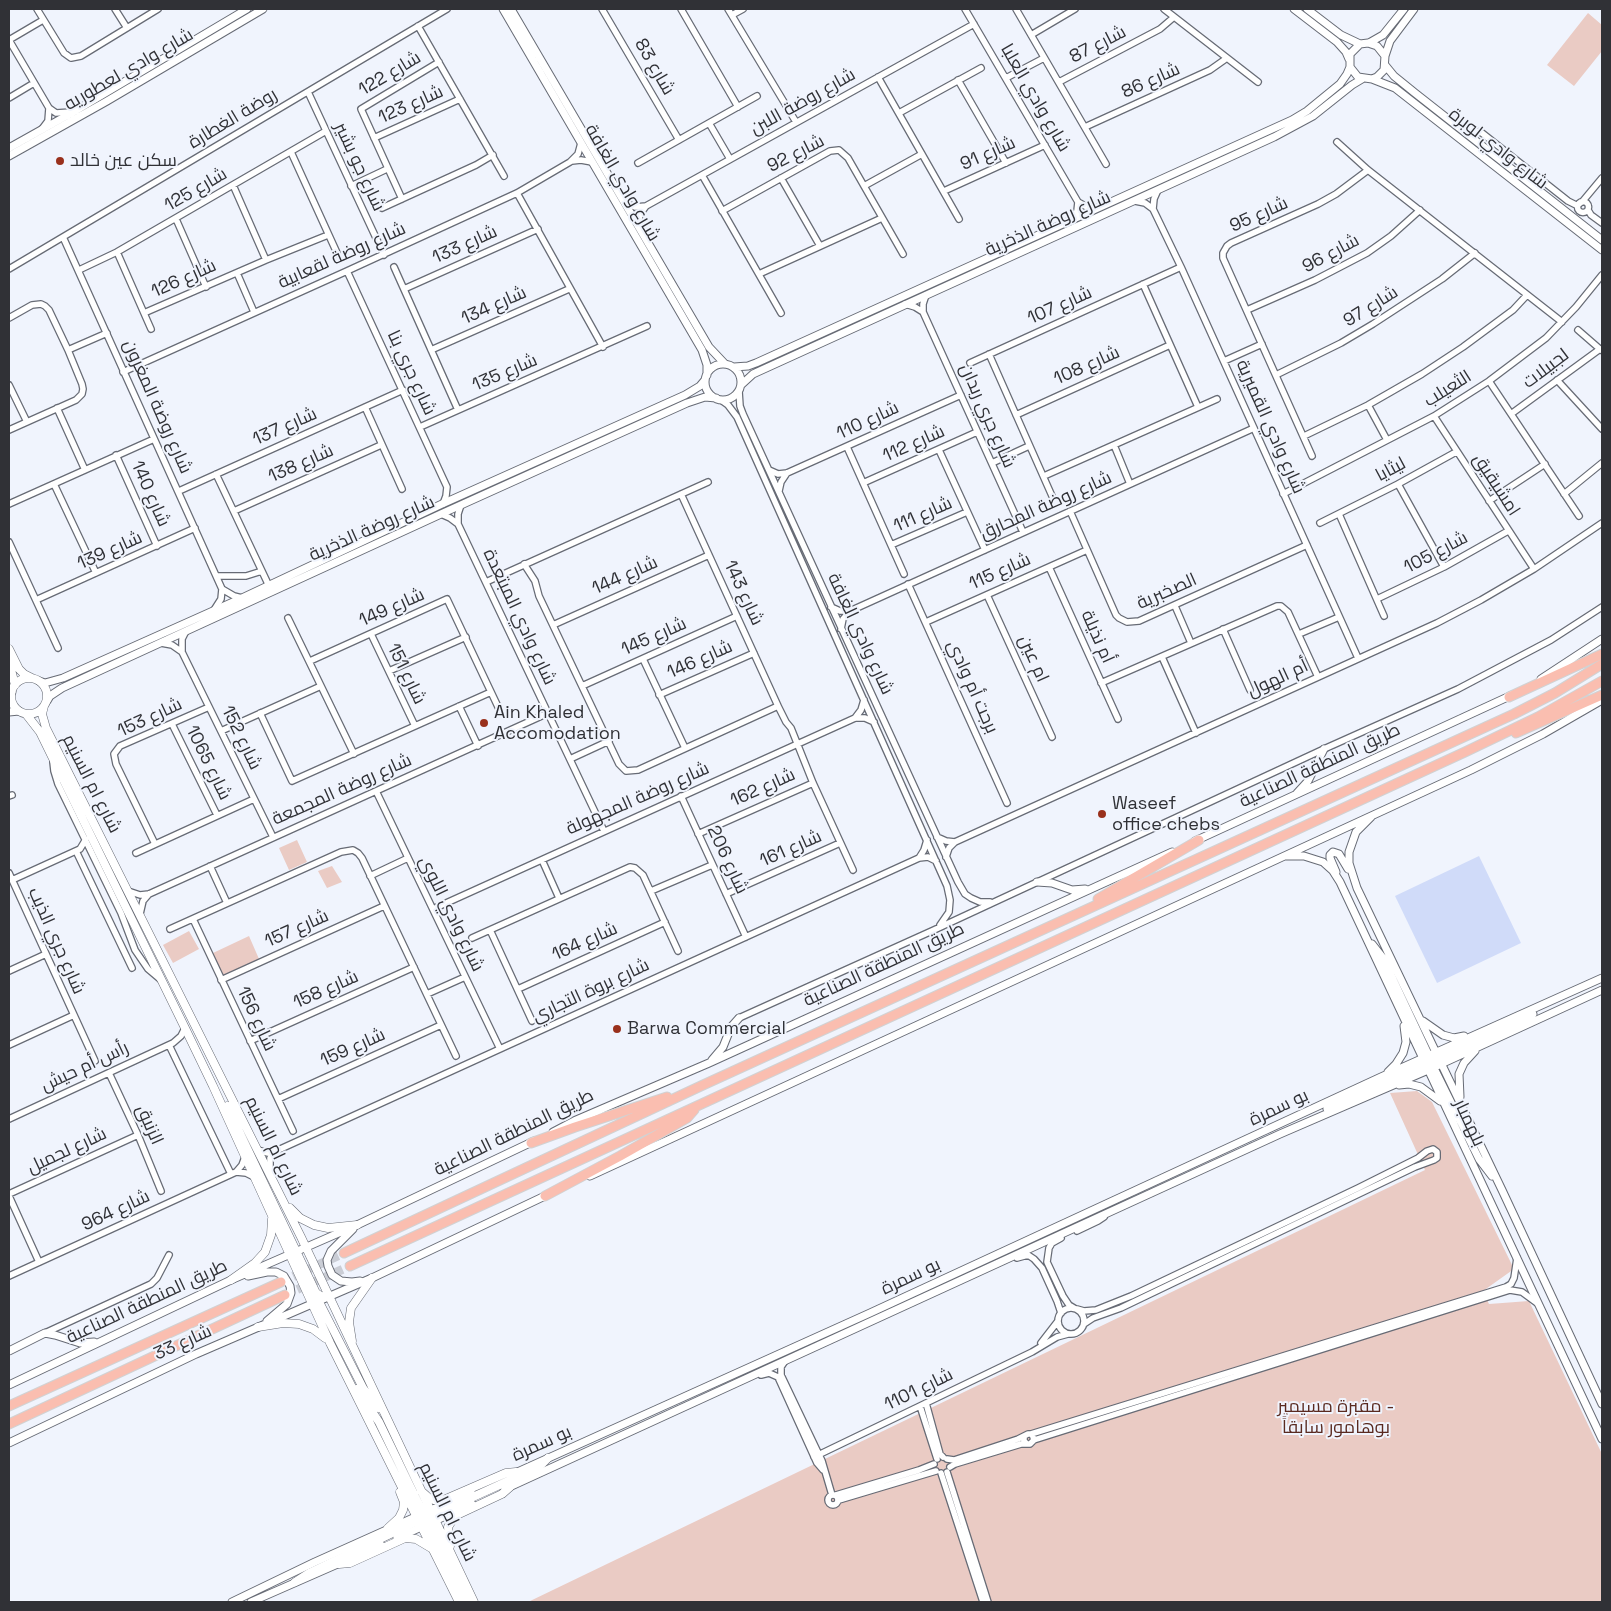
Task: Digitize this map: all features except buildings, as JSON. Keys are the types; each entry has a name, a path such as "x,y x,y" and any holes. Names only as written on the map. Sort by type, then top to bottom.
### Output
{"highway":[{"path":"1509,698 1602,654"},
{"name":"طريق المنطقة الصناعية","path":"344,1253 703,1085 1514,714 1555,693 1602,664"},
{"path":"350,1266 1465,752 1538,717 1602,681"},
{"path":"1465,752 1533,727 1602,695"},
{"path":"1071,916 1110,891 1199,840"},
{"path":"531,1143 623,1110 703,1085"},
{"path":"545,1196 687,1118 698,1106"},
{"name":"شارع 33","path":"9,1406 281,1282"},
{"name":"شارع 33","path":"9,1424 285,1295"}],"main road":[{"path":"9,648 19,669 36,680 46,690 45,704 36,713 23,712 12,700 9,662"},
{"path":"11,690 22,680 36,680"},
{"name":"شارع ام السنيم","path":"45,704 42,714 46,728 270,1173 385,1414 414,1479 426,1518 433,1550 459,1602"},
{"name":"شارع ام السنيم","path":"23,712 40,732 162,980 213,1086 290,1255 315,1303 340,1365 386,1456 454,1560 474,1602"},
{"path":"213,1086 235,1120 316,1293 328,1297"},
{"path":"284,1203 300,1218 314,1225 328,1228 357,1225"},
{"path":"231,1280 255,1263 265,1252 271,1235 272,1216"},
{"path":"357,1357 350,1330 349,1315 356,1300 372,1278"},
{"path":"315,1303 363,1388 385,1414"},
{"path":"258,1328 283,1323 306,1325 321,1334 330,1343"},
{"path":"340,1365 379,1422 467,1602"},
{"path":"386,1456 390,1471 404,1502 401,1514 388,1528"},
{"path":"295,1582 309,1573 539,1467 548,1458"},
{"path":"414,1479 424,1494 429,1498 438,1500 446,1499 506,1473 516,1472"},
{"path":"454,1560 448,1532 452,1519 458,1513 502,1494 510,1487"},
{"path":"339,1564 350,1563 405,1538 421,1541 433,1550"}],"street":[{"path":"37,9 64,53 71,58 81,56 158,9"},
{"path":"115,9 127,28"},
{"name":"شارع وادي لعطوريه","path":"9,148 247,9"},
{"name":"شارع وادي لعطوريه","path":"9,156 107,101 262,9"},
{"name":"روضة الغطارة","path":"9,269 446,9"},
{"name":"شارع وادي الغافة","path":"503,9 702,350 707,365 706,377"},
{"name":"شارع وادي الغافة","path":"511,9 708,347 725,364"},
{"name":"شارع 83","path":"602,9 679,140"},
{"path":"681,9 738,107"},
{"path":"728,9 796,122"},
{"path":"732,15 743,9"},
{"name":"شارع وادي العلبا","path":"965,9 1078,202"},
{"path":"1016,9 1106,164"},
{"path":"1031,34 1075,9"},
{"path":"1164,9 1258,82"},
{"path":"1294,9 1337,42 1346,52 1354,74 1362,79 1372,79 1381,74 1386,65 1385,56 1381,48 1368,43"},
{"path":"1307,9 1341,35 1360,44 1368,43 1383,35 1404,9"},
{"path":"1385,56 1394,34 1414,9"},
{"name":"شارع 87","path":"1058,82 1160,29 1174,17"},
{"path":"43,20 9,40 49,108 56,113 75,111"},
{"name":"شارع روضة اللبن","path":"646,206 974,24"},
{"name":"شارع 122","path":"418,26 504,176"},
{"path":"1349,63 1353,50 1360,44"},
{"path":"1006,78 1044,58"},
{"name":"شارع 86","path":"1085,127 1210,70 1228,58"},
{"name":"شارع 122","path":"402,199 361,109 439,62"},
{"name":"شارع روضة الذخرية","path":"734,367 748,366 756,363 1292,120 1307,111 1344,80 1349,63"},
{"name":"شارع وادي لوبرة","path":"1386,65 1400,81 1454,125 1602,240"},
{"path":"899,113 981,68"},
{"path":"878,77 959,219"},
{"name":"شارع روضة الذخرية","path":"740,388 753,374 1295,127 1313,116 1362,79"},
{"name":"شارع وادي لوبرة","path":"1372,79 1395,88 1602,250"},
{"path":"958,80 1006,162"},
{"path":"9,98 34,83"},
{"name":"شارع جو بشير","path":"308,92 384,254"},
{"path":"638,163 757,96"},
{"name":"شارع 123","path":"374,138 460,99"},
{"path":"40,131 48,120 49,108"},
{"path":"709,123 730,159"},
{"path":"1454,125 1482,133 1568,201 1584,205 1591,215 1602,223"},
{"name":"شارع 125","path":"79,270 176,220 326,131"},
{"path":"1337,142 1368,170 1562,322"},
{"path":"570,162 578,154 581,143"},
{"name":"شارع 91","path":"944,191 1045,145"},
{"name":"شارع 92","path":"722,211 830,151 839,150 848,158 903,254"},
{"path":"291,152 336,253"},
{"path":"864,186 922,154"},
{"path":"382,208 476,165 493,155"},
{"name":"شارع روضة لقعابية","path":"124,372 517,192 570,162 581,160 592,162"},
{"path":"351,186 388,169"},
{"name":"شارع 95","path":"1312,456 1223,258 1224,250 1227,246 1336,194 1368,170"},
{"path":"702,175 781,313"},
{"path":"781,178 820,246"},
{"path":"1584,205 1602,178"},
{"path":"1584,205 1602,182"},
{"path":"233,185 266,260"},
{"path":"1153,209 1154,199 1158,190"},
{"path":"517,192 603,346"},
{"path":"1135,201 1145,203 1153,209"},
{"path":"1073,219 1077,211 1078,202 1087,208 1097,209"},
{"path":"625,203 635,207 646,206"},
{"path":"638,225 640,214 646,206"},
{"name":"شارع وادي القميرية","path":"1153,209 1182,267 1358,658"},
{"name":"شارع 96","path":"1247,310 1315,280 1360,257 1392,236 1420,210"},
{"path":"759,274 882,218"},
{"path":"176,220 206,287"},
{"name":"شارع 133","path":"404,289 538,229"},
{"name":"شارع 126","path":"144,314 328,235"},
{"name":"شارع روضة المغرون","path":"64,237 222,589"},
{"name":"شارع 126","path":"117,252 151,329"},
{"name":"شارع 97","path":"1276,375 1373,324 1442,279 1475,253"},
{"path":"394,267 458,410"},
{"name":"شارع 107","path":"970,363 1182,267"},
{"name":"شارع جري بنا","path":"347,271 447,487"},
{"name":"شارع 126","path":"237,273 254,312"},
{"name":"الثعيلب","path":"1283,494 1434,416 1489,381 1546,338 1602,275"},
{"path":"1144,284 1198,408"},
{"name":"شارع 134","path":"431,350 570,289"},
{"path":"923,312 926,295"},
{"path":"1304,436 1368,405 1422,374 1463,347 1513,310 1527,295"},
{"path":"9,318 32,304 45,306 49,310 68,350 82,384 82,394 76,400 9,430"},
{"path":"906,304 923,312"},
{"name":"شارع جري ربدان","path":"923,312 1023,532"},
{"name":"شارع 135","path":"420,427 647,326"},
{"name":"لجبيلات","path":"1511,414 1601,350 1578,330"},
{"path":"68,350 107,333"},
{"path":"1224,361 1262,344"},
{"name":"شارع 108","path":"1016,415 1170,345"},
{"path":"989,354 1052,496"},
{"path":"725,364 734,367 740,375 740,388 731,398 719,399 708,391 706,377 714,366 725,364"},
{"name":"شارع روضة الذخرية","path":"36,680 45,683 63,678 242,598 442,504 685,395 700,386 706,377"},
{"path":"1557,380 1602,429"},
{"path":"1489,381 1579,516"},
{"path":"9,385 27,422"},
{"name":"شارع وادي الغافة","path":"740,388 739,399 743,414 946,857 965,894 976,900 985,902 995,901"},
{"name":"شارع 137","path":"179,491 403,390"},
{"name":"شارع 110","path":"787,473 961,395"},
{"name":"شارع روضة الذخرية","path":"45,704 50,696 62,688 441,514 687,403 705,397 719,399"},
{"name":"شارع وادي الغافة","path":"719,399 733,410 737,417 949,891 950,907 948,917 934,930"},
{"path":"1044,476 1217,399"},
{"path":"1368,405 1387,440"},
{"path":"365,407 402,489"},
{"path":"57,408 85,470"},
{"name":"امشيقيق","path":"1434,416 1534,569"},
{"name":"شارع روضة المحارق","path":"850,611 1254,428"},
{"name":"شارع 112","path":"863,483 977,432"},
{"path":"9,504 154,439"},
{"name":"شارع 138","path":"234,511 381,444"},
{"path":"1114,445 1130,484"},
{"path":"992,463 1029,446"},
{"name":"شارع 111","path":"847,447 904,574"},
{"path":"939,450 985,550"},
{"name":"ليثايا","path":"1320,523 1398,484 1456,452"},
{"name":"شارع 140","path":"116,455 157,546"},
{"path":"1564,494 1602,463"},
{"path":"1489,501 1545,464"},
{"path":"769,470 778,474 787,473"},
{"path":"778,492 781,482 787,473"},
{"path":"216,474 268,586"},
{"path":"486,582 708,482"},
{"path":"54,484 96,573"},
{"path":"1398,484 1444,567"},
{"path":"447,487 455,494 466,494"},
{"path":"442,504 446,496 447,487"},
{"name":"شارع 143","path":"681,494 778,706 791,728 853,870"},
{"path":"458,524 458,514 461,505"},
{"name":"شارع 111","path":"891,545 967,512"},
{"name":"الصخبرية","path":"1070,512 1116,614 1123,621 1128,622 1139,621 1174,606 1307,545"},
{"path":"441,514 458,524"},
{"path":"1339,514 1384,616"},
{"name":"أم الهول","path":"955,842 1436,623 1482,600 1534,569 1602,523"},
{"name":"شارع وادي المبتعدة","path":"458,524 604,831"},
{"name":"شارع 139","path":"36,600 195,528"},
{"name":"شارع 105","path":"1377,599 1444,567 1508,530"},
{"path":"9,542 58,648"},
{"name":"شارع 115","path":"926,622 1087,550"},
{"name":"شارع 144","path":"553,625 709,555"},
{"path":"524,564 534,581 553,625 622,768 632,772 778,706"},
{"name":"أم نذيلة","path":"1049,567 1118,719"},
{"path":"217,576 246,576 262,572"},
{"name":"برجت أم وادي","path":"908,584 1007,802"},
{"path":"213,611 219,603 222,589 242,598"},
{"name":"ام عين","path":"987,595 1052,737"},
{"name":"شارع 149","path":"310,662 448,599 500,710"},
{"path":"1174,606 1191,643"},
{"path":"1102,683 1277,606 1281,606 1288,612 1318,676"},
{"path":"831,607 840,611 850,611"},
{"name":"طريق المنطقة الصناعية","path":"738,1018 1458,689 1551,640 1602,607"},
{"path":"841,629 843,619 850,611"},
{"name":"شارع 145","path":"582,686 737,616"},
{"path":"1299,634 1339,616"},
{"path":"288,618 354,754"},
{"path":"1223,629 1250,690"},
{"path":"182,652 182,639 186,631"},
{"name":"شارع 151","path":"371,634 415,726"},
{"path":"389,671 466,637"},
{"name":"طريق المنطقة الصناعية","path":"9,1386 102,1340 231,1280 357,1225 574,1121 708,1063 1509,698 1602,639"},
{"path":"160,643 172,645 182,652"},
{"name":"شارع 152","path":"182,652 273,837"},
{"name":"شارع 146","path":"659,695 754,653"},
{"path":"1162,657 1196,733"},
{"path":"643,659 685,748"},
{"path":"221,731 321,686"},
{"path":"260,713 292,781 491,692"},
{"path":"855,718 861,710 864,700"},
{"path":"357,1225 331,1251 327,1260 332,1275 341,1281 352,1282 372,1278 545,1196 1508,752 1571,719 1602,700"},
{"path":"459,706 478,746"},
{"name":"شارع 153","path":"155,844 116,764 114,754 120,746 209,707"},
{"path":"9,712 23,712"},
{"name":"شارع روضة المجمعة","path":"149,894 548,713"},
{"path":"855,718 865,718 874,722"},
{"name":"شارع روضة المجهولة","path":"433,909 855,718"},
{"name":"شارع 1065","path":"172,724 216,815"},
{"path":"570,759 608,741"},
{"path":"1293,798 1308,781 1324,749"},
{"name":"شارع ام السنيم","path":"53,760 58,784 121,913 135,950 148,969 162,980"},
{"name":"شارع 162","path":"698,834 813,782"},
{"name":"شارع وادي اللوي","path":"376,792 500,1049"},
{"name":"شارع 206","path":"681,796 746,937"},
{"path":"136,853 254,799"},
{"name":"بلهمبار","path":"1376,812 1356,832 1350,844 1349,863 1357,888 1419,1015 1445,1107 1602,1439"},
{"path":"937,837 955,842"},
{"path":"86,839 78,850 132,968"},
{"path":"919,858 924,850 926,840"},
{"path":"946,857 949,848 955,842"},
{"name":"شارع 161","path":"726,894 840,843"},
{"name":"شارع جري الذيب","path":"12,880 78,850 91,849"},
{"path":"170,930 347,850 353,850 358,853 370,876 456,1056"},
{"path":"1340,882 1330,858 1332,853 1335,852 1342,858 1357,888"},
{"name":"بلهمبار","path":"1281,856 1298,855 1317,859 1328,866 1340,882 1404,1018 1460,1102 1602,1404"},
{"path":"919,858 928,857 936,861"},
{"path":"370,876 408,858"},
{"name":"شارع بروة التجاري","path":"258,1150 265,1152 276,1151 919,858"},
{"path":"542,860 559,898"},
{"path":"651,891 712,864"},
{"path":"210,866 227,903"},
{"path":"472,938 630,867 640,871 678,951"},
{"name":"شارع جري الذيب","path":"9,873 95,1061"},
{"path":"1037,882 1052,883 1072,890 1095,887"},
{"path":"949,891 956,894 961,887"},
{"path":"128,891 136,895 149,894"},
{"path":"140,914 141,905 149,894"},
{"name":"شارع 157","path":"221,980 384,906"},
{"name":"شارع 156","path":"193,919 293,1131"},
{"name":"شارع 164","path":"518,989 665,922"},
{"path":"490,930 532,1021"},
{"path":"1363,932 1383,958 1479,1159 1502,1190"},
{"path":"124,951 132,942"},
{"path":"124,951 135,950"},
{"path":"9,971 46,954"},
{"name":"شارع 158","path":"250,1041 414,967"},
{"path":"427,994 465,977"},
{"name":"بو سمرة","path":"232,1602 388,1528 426,1518 510,1487 996,1263 1306,1122 1391,1086 1482,1032 1602,978"},
{"name":"بو سمرة","path":"251,1602 339,1564 516,1472 870,1313 1381,1077 1482,1045 1602,990"},
{"path":"1306,1122 1335,1104 1532,1015 1554,1000"},
{"name":"شارع جري الذيب","path":"9,1045 74,1015"},
{"path":"1419,1015 1431,1028 1448,1037 1461,1037 1482,1032"},
{"path":"708,1063 720,1052 731,1027 738,1018"},
{"path":"1381,1077 1394,1067 1403,1053 1406,1042 1404,1018"},
{"name":"شارع 159","path":"278,1099 441,1025"},
{"name":"رأس أم حيش","path":"171,1044 181,1036 185,1028"},
{"name":"رأس أم حيش","path":"9,1119 171,1044 183,1041 192,1043"},
{"path":"171,1044 234,1173"},
{"path":"1460,1102 1458,1081 1460,1068 1469,1056 1482,1045"},
{"name":"الزنبق","path":"109,1073 138,1135 161,1191"},
{"path":"1391,1086 1409,1084 1421,1086 1445,1107"},
{"name":"شارع لجميل","path":"9,1195 138,1135"},
{"path":"1084,1324 1093,1318 1121,1308 1414,1167 1434,1160 1438,1155 1433,1149 1427,1151 1418,1158 1358,1188 1131,1296 1096,1310 1084,1311 1076,1309 1068,1308 1061,1313 1058,1321 1061,1329 1068,1334 1077,1333 1082,1330 1084,1324 1083,1316 1076,1309 1068,1305 1063,1296 1047,1262 1049,1248 1057,1240 1098,1221 1108,1213"},
{"path":"270,1173 270,1158 276,1151"},
{"path":"234,1173 242,1165 245,1157"},
{"path":"234,1173 246,1173 254,1178"},
{"name":"شارع 964","path":"9,1276 234,1173"},
{"path":"9,1195 39,1262"},
{"name":"طريق المنطقة الصناعية","path":"9,1351 151,1284 157,1278 169,1255"},
{"path":"996,1263 1005,1263 1028,1255 1034,1259 1045,1275 1061,1313"},
{"path":"836,1497 919,1470 940,1460 954,1460 1027,1435 1506,1287 1511,1284 1514,1278 1517,1258"},
{"path":"231,1280 273,1272 281,1274 289,1282 291,1293 287,1304 258,1328"},
{"name":"شارع 33","path":"9,1443 188,1358 372,1278"},
{"path":"836,1497 943,1471 955,1464 1026,1443 1030,1444 1037,1438 1510,1290 1522,1292 1538,1304"},
{"name":"شارع 1101","path":"1032,1352 1046,1339 1058,1321"},
{"path":"45,1333 55,1334 80,1343 102,1340"},
{"name":"شارع 1101","path":"816,1456 1032,1352 1057,1337 1068,1334"},
{"path":"786,1360 781,1367 782,1375 816,1456 817,1463 824,1470 836,1497"},
{"path":"728,1386 740,1385 766,1373 778,1377 816,1456"},
{"path":"923,1405 940,1454 943,1471 983,1602"},
{"path":"1027,1435 1033,1436 1034,1440"},
{"path":"1026,1443 1023,1439 1027,1435"},
{"path":"940,1460 988,1602"}],"green space":[{"path":"1588,13 1602,25 1602,51 1574,86 1547,65"},
{"path":"297,840 307,862 289,870 279,848"},
{"path":"332,866 342,882 327,888 318,871"},
{"path":"189,931 199,949 173,963 163,945"},
{"path":"249,936 259,959 223,975 213,953"},
{"name":"مقبرة مسيمير - بوهامور سابقاً","path":"1417,1091 1432,1102 1514,1269 1483,1291 1489,1304 1529,1301 1602,1454 1602,1602 528,1602 1425,1170 1390,1093"}],"water":[{"path":"1479,856 1521,943 1437,983 1395,896"}],"tunnel":[{"path":"281,1282 344,1253"},
{"path":"285,1295 350,1266"}],"place":[{"name":"سكن عين خالد","path":"60,161"},
{"name":"Ain Khaled Accomodation","path":"484,723"},
{"name":"Waseef office chebs","path":"1102,814"},
{"name":"Barwa Commercial","path":"617,1029"}]}
